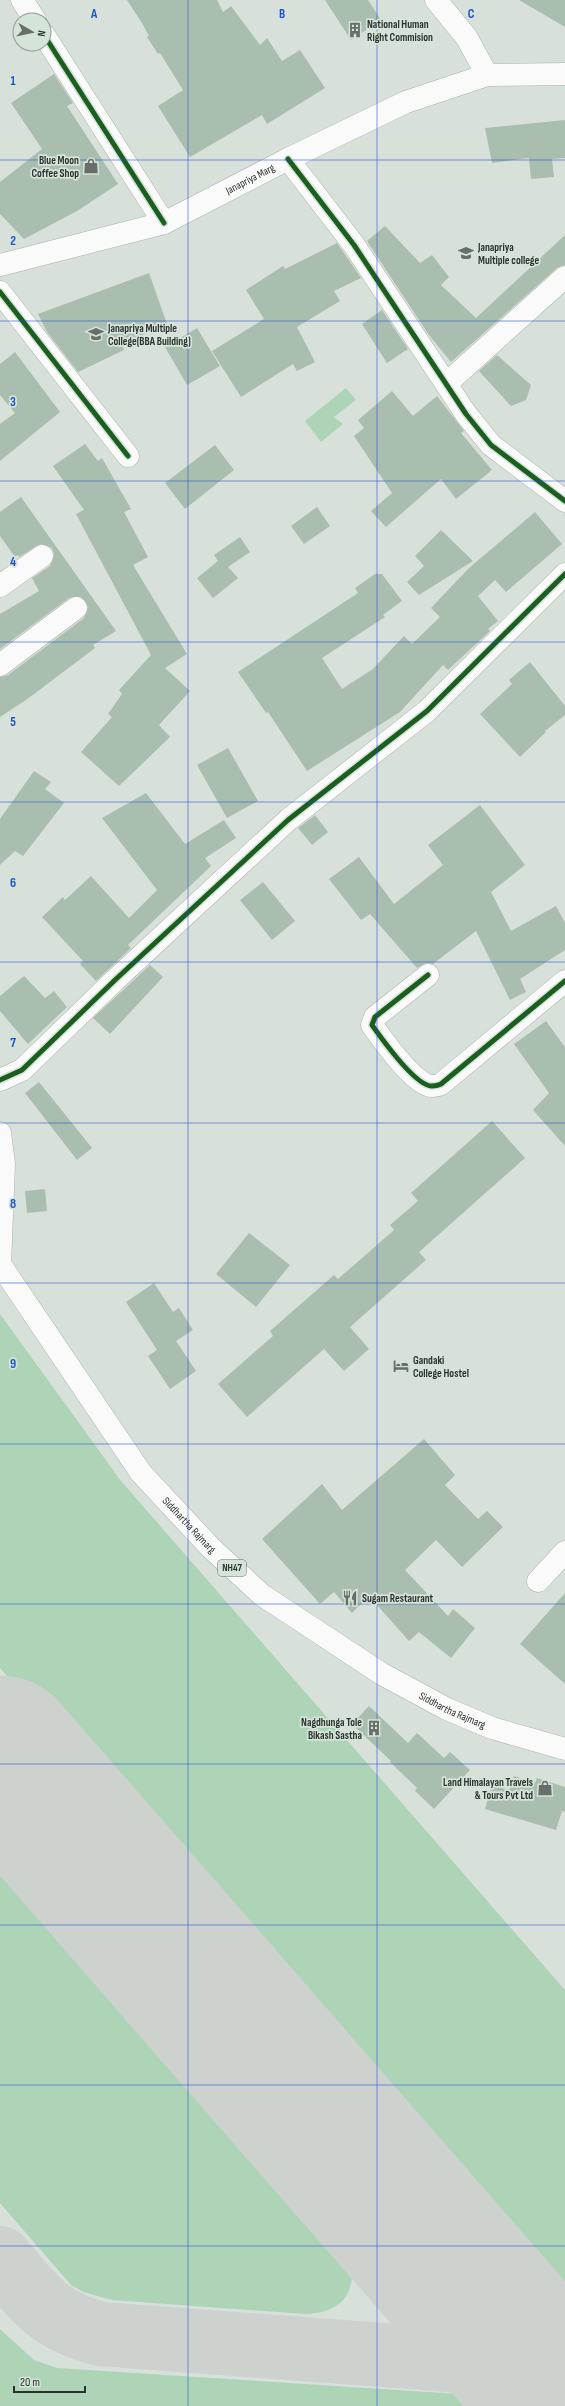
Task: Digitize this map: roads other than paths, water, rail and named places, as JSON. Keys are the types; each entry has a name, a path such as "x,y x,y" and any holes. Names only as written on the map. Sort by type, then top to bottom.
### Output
{"main road":[{"path":"22,0 30,12"},
{"path":"436,0 467,38 487,75"},
{"path":"52,48 164,223"},
{"name":"Janapriya Marg","path":"0,265 164,223 288,159 406,102 487,75 565,74"},
{"path":"288,159 354,245 466,414 491,445 565,501"},
{"path":"446,384 565,277"},
{"path":"0,292 128,456"},
{"path":"0,586 42,556"},
{"path":"0,1080 22,1070 115,980 288,820 427,711 565,574"},
{"path":"0,665 76,608"},
{"path":"428,975 375,1017 372,1025 408,1070 419,1080 431,1086 441,1084 565,981"},
{"path":"0,1133 4,1164 0,1265"},
{"name":"Siddhartha Rajmarg","path":"0,1265 141,1473 211,1548 262,1595 382,1674 447,1709 492,1728 565,1750"},
{"path":"538,1581 565,1552"}],"place":[{"name":"National Human Right Commision","path":"355,30"},
{"name":"Blue Moon Coffee Shop","path":"91,166"},
{"name":"Janapriya Multiple college","path":"466,253"},
{"name":"Janapriya Multiple College(BBA Building)","path":"96,334"},
{"name":"Gandaki College Hostel","path":"401,1366"},
{"name":"Sugam Restaurant","path":"350,1598"},
{"name":"Nagdhunga Tole Bikash Sastha","path":"374,1728"},
{"name":"Land Himalayan Travels & Tours Pvt Ltd","path":"545,1788"}]}
